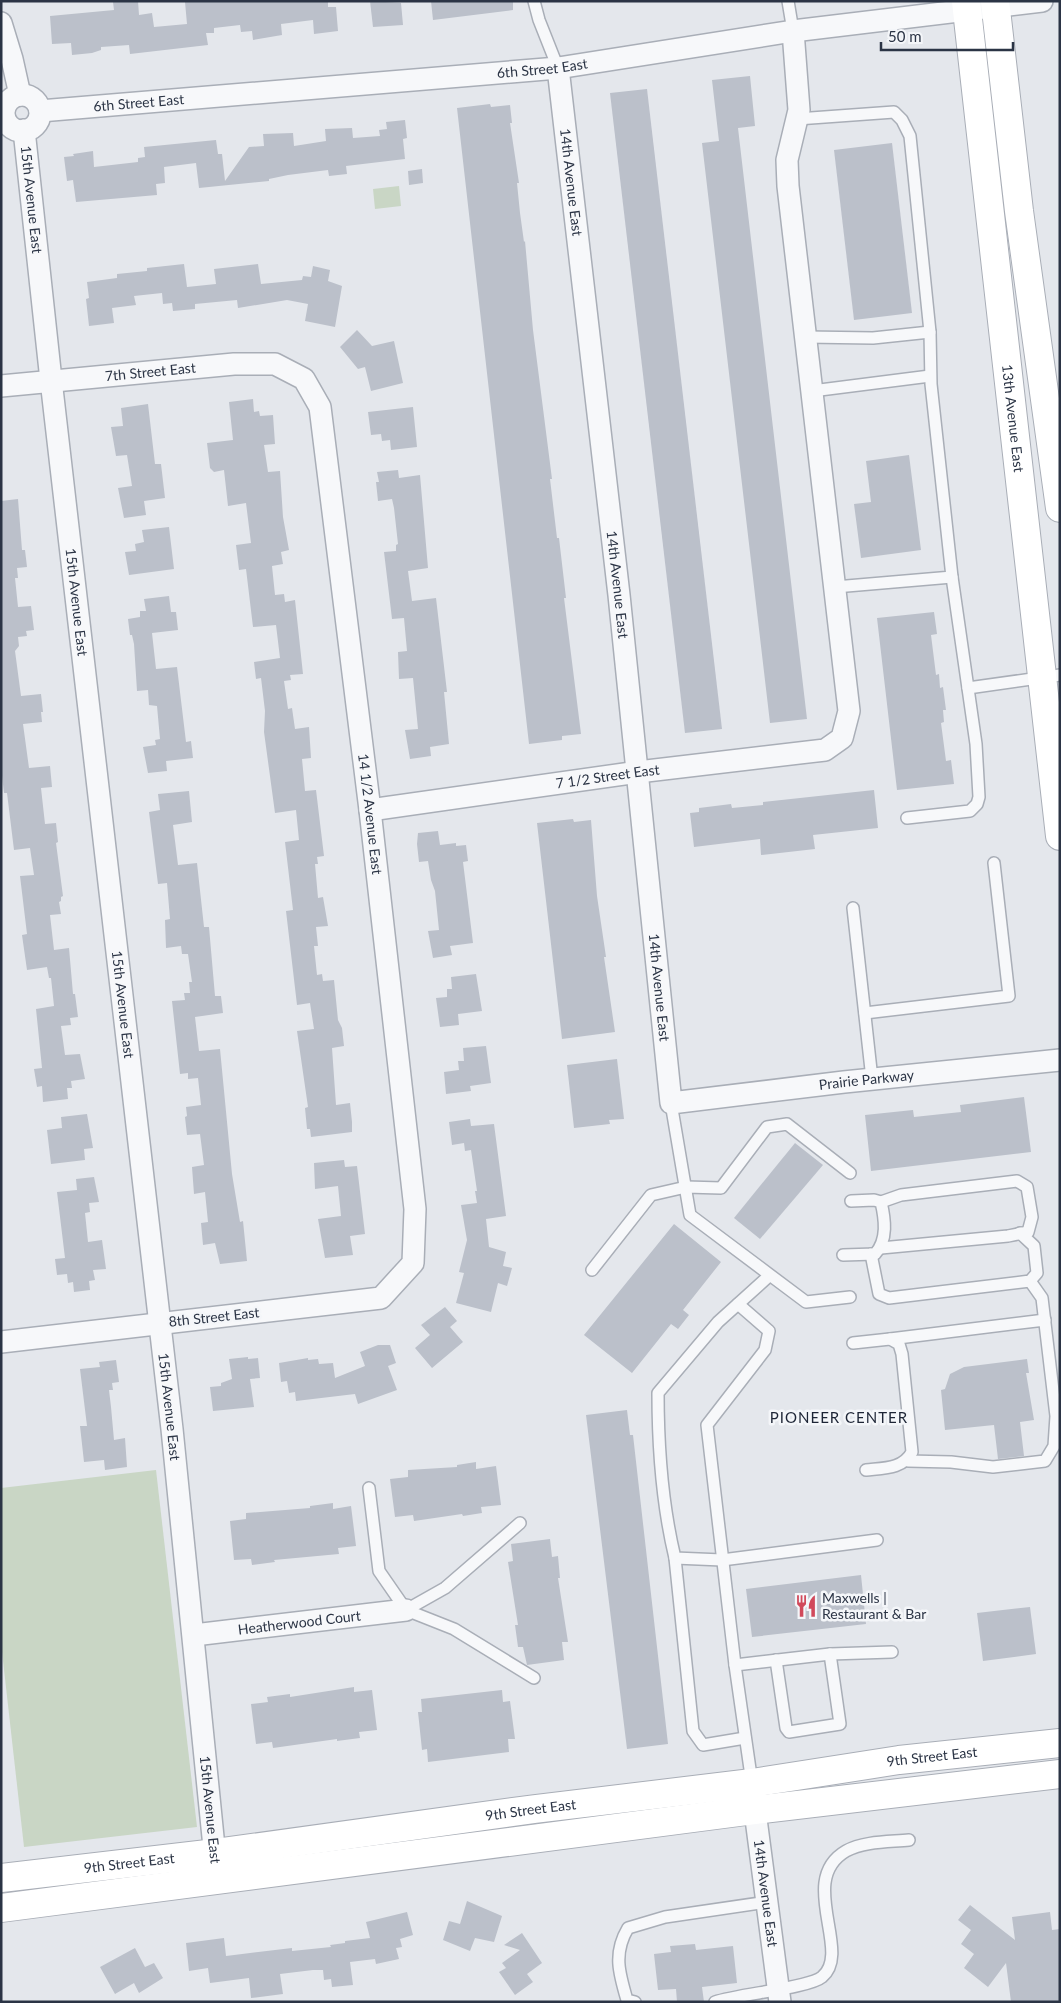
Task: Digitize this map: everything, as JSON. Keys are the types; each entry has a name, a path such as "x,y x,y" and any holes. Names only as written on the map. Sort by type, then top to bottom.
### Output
{"main road":[{"path":"995,4 1019,211 1060,508"},
{"name":"13th Avenue East","path":"967,6 1051,676 1060,836"},
{"name":"9th Street East","path":"753,1796 899,1760 1060,1742"},
{"name":"9th Street East","path":"1,1908 216,1866 753,1796 1060,1774"},
{"name":"9th Street East","path":"1,1878 216,1866"}],"street":[{"name":"6th Street East","path":"40,111 558,68 967,6 1042,1"},
{"path":"1,23 20,95"},
{"path":"793,31 799,110 787,160 788,177 834,587"},
{"name":"14th Avenue East","path":"558,68 619,595 672,1103"},
{"path":"20,95 34,98 40,111 37,124 24,130 12,128 5,120 3,114 7,101 20,95"},
{"name":"15th Avenue East","path":"24,130 50,380 160,1323 194,1635 216,1866"},
{"name":"7th Street East","path":"1,386 234,364 275,364 296,375"},
{"name":"14 1/2 Avenue East","path":"296,375 304,379 320,406 370,810 415,1209 413,1263"},
{"name":"7 1/2 Street East","path":"370,810 638,772 825,750 842,738 849,711 834,587"},
{"name":"Prairie Parkway","path":"672,1103 872,1079 1060,1060"},
{"name":"8th Street East","path":"1,1342 381,1298 413,1263"},
{"name":"Heatherwood Court","path":"194,1635 406,1610"},
{"name":"14th Avenue East","path":"753,1796 779,1995"}],"lane":[{"path":"534,1 539,20 558,68"},
{"path":"788,1 793,31"},
{"path":"797,119 894,112 902,120 910,136 930,332 930,376 952,577 980,786 977,804 970,811 907,818"},
{"path":"806,337 873,338 930,332"},
{"path":"812,391 930,376"},
{"path":"834,587 952,577"},
{"path":"968,688 1051,676"},
{"path":"865,1012 1009,996 994,863"},
{"path":"853,908 872,1079"},
{"path":"672,1103 690,1215 806,1302 850,1297"},
{"path":"592,1270 651,1194 686,1187 721,1188 767,1127 787,1124 850,1174"},
{"path":"843,1254 1028,1232 1032,1217 1027,1187 1017,1181 901,1195 881,1202 874,1200 851,1201"},
{"path":"881,1202 884,1217 876,1251 879,1294 889,1298 1030,1281 1037,1273 1034,1246 1020,1233"},
{"path":"745,1738 703,1745 693,1731 675,1558 668,1531 658,1447 658,1392 718,1322 769,1276"},
{"path":"866,1470 899,1466 908,1461 951,1462 993,1467 1045,1461 1054,1446 1056,1416 1042,1298 1030,1281"},
{"path":"738,1304 769,1331 765,1350 707,1425 735,1665 753,1796"},
{"path":"853,1344 1045,1320"},
{"path":"890,1339 898,1344 902,1354 912,1452 908,1461"},
{"path":"369,1488 379,1571 406,1610 454,1629 534,1678"},
{"path":"406,1610 445,1588 520,1523"},
{"path":"675,1558 722,1560 877,1540"},
{"path":"735,1665 830,1654 892,1652"},
{"path":"776,1660 786,1728 789,1732 840,1724 830,1654"},
{"path":"715,2002 733,1996 779,1995 815,1981 827,1972 831,1948 824,1887 829,1868 836,1859 855,1848 909,1840"},
{"path":"635,2002 627,2000 619,1973 619,1943 628,1928 665,1917 767,1902"}],"green space":[{"path":"399,186 401,206 375,209 373,189"},
{"path":"156,1470 197,1827 24,1847 1,1643 1,1488"}],"building":[{"path":"138,1 139,15 152,13 154,27 187,24 185,2 328,1 328,7 336,7 338,31 314,34 313,20 281,24 282,35 253,40 252,31 241,32 240,25 214,28 214,33 206,33 208,45 130,54 129,45 101,47 101,50 92,53 72,55 71,43 52,44 50,16 114,10 113,2"},
{"path":"370,1 401,3 403,25 373,27"},
{"path":"431,1 513,1 513,10 433,20"},
{"path":"750,76 755,126 738,128 807,719 770,723 702,143 719,141 712,80"},
{"path":"647,89 722,729 685,733 610,93"},
{"path":"490,104 491,107 510,105 512,123 510,123 519,183 517,183 525,241 533,330 581,734 562,736 562,740 529,744 457,108"},
{"path":"405,120 407,138 403,139 405,159 346,166 347,174 329,176 328,170 288,175 269,179 269,181 199,188 196,163 164,167 165,183 156,184 157,195 76,202 73,180 67,181 64,157 74,156 73,154 93,151 94,167 138,162 138,158 145,157 144,147 216,140 218,154 222,154 225,181 249,147 264,146 263,134 293,133 294,146 326,141 325,129 352,128 353,138 380,136 379,130 387,129 386,122"},
{"path":"892,143 912,313 854,320 834,150"},
{"path":"422,169 423,183 409,185 408,171"},
{"path":"184,264 187,287 216,284 214,269 258,264 261,284 302,280 303,276 311,277 313,266 330,270 328,281 342,286 335,327 305,321 308,304 287,300 238,308 237,300 195,304 195,309 173,311 172,303 163,304 162,293 134,296 136,305 112,308 114,323 89,326 86,299 89,298 87,282 117,278 117,274 147,271 147,268"},
{"path":"357,330 372,346 394,341 403,383 371,391 365,367 358,369 340,347"},
{"path":"253,399 254,412 259,411 260,416 273,415 275,444 264,445 268,472 280,471 283,517 289,550 281,552 283,564 272,566 275,595 284,594 285,602 295,600 303,674 290,675 291,680 284,681 288,709 292,708 295,729 309,727 311,758 302,759 305,791 316,790 324,856 317,857 318,864 315,864 318,898 323,897 328,926 316,927 318,946 314,946 317,975 322,974 323,981 334,980 338,1020 342,1028 344,1046 332,1048 336,1105 350,1103 352,1122 352,1132 311,1137 310,1129 307,1129 305,1108 308,1107 297,1031 314,1029 310,1003 297,1005 286,911 293,910 285,842 299,840 296,810 275,813 264,732 265,711 261,678 256,679 254,662 280,658 276,625 253,627 246,569 239,570 236,545 251,543 246,503 228,506 224,470 214,472 210,468 207,443 233,440 229,402"},
{"path":"148,404 155,464 161,464 165,498 144,501 146,515 124,518 118,488 132,486 127,455 116,456 111,427 123,426 121,408"},
{"path":"413,407 417,447 391,450 390,440 382,441 381,434 371,435 368,412"},
{"path":"909,455 921,550 861,558 854,504 871,502 866,461"},
{"path":"398,470 399,478 420,475 428,568 408,571 412,601 436,598 447,692 444,692 449,744 430,747 431,756 410,759 405,730 418,729 413,678 399,679 398,652 407,651 404,618 392,619 384,552 396,551 396,545 398,544 394,508 392,499 378,501 376,482 379,482 377,472"},
{"path":"18,499 22,550 25,550 27,567 17,568 18,578 15,578 18,607 31,606 34,630 26,631 27,636 18,637 19,646 15,651 21,696 41,694 43,712 41,712 42,722 23,724 29,768 50,766 52,787 41,788 45,824 56,823 58,842 56,843 63,896 59,902 61,914 50,915 54,950 69,948 73,994 75,994 78,1017 70,1018 71,1025 61,1026 65,1055 80,1054 85,1079 71,1081 72,1088 67,1088 68,1099 43,1102 42,1086 37,1087 34,1069 42,1068 36,1009 54,1006 51,978 49,978 47,967 27,970 22,935 27,934 20,876 34,875 30,848 14,850 7,793 4,793 1,767 1,501"},
{"path":"169,527 174,569 129,575 125,552 136,551 135,544 144,542 142,530"},
{"path":"169,596 171,612 176,612 178,630 152,633 156,669 177,667 186,742 191,741 193,758 166,761 167,771 148,773 143,747 156,745 155,740 160,739 157,706 149,705 148,690 137,691 134,644 132,635 130,635 128,619 140,617 140,611 146,611 144,599"},
{"path":"934,612 937,634 931,635 936,675 939,674 940,688 943,687 946,710 943,710 944,722 941,723 946,761 951,760 954,784 897,790 877,618"},
{"path":"874,790 878,828 813,835 815,849 761,855 760,839 694,847 690,813 699,812 699,808 731,804 732,808 763,805 763,802"},
{"path":"189,791 192,822 173,825 178,865 197,863 204,927 209,927 215,996 221,996 223,1013 195,1017 199,1051 220,1049 232,1174 240,1222 243,1221 247,1261 220,1264 215,1243 203,1245 201,1223 208,1222 205,1192 194,1194 192,1167 204,1165 200,1134 187,1135 185,1117 187,1116 186,1107 201,1105 198,1078 188,1079 188,1073 180,1074 172,1001 185,1000 184,993 190,993 189,982 192,982 188,954 182,954 181,946 166,948 165,920 170,919 167,883 158,884 149,812 160,810 158,794"},
{"path":"573,819 574,822 591,820 597,896 615,1032 562,1039 537,823"},
{"path":"438,831 440,845 456,843 456,846 466,845 468,861 463,862 473,943 450,946 452,955 433,958 428,931 439,930 435,891 428,861 419,862 417,844 418,833"},
{"path":"476,974 482,1011 458,1014 459,1025 440,1027 436,998 447,997 447,989 452,989 451,977"},
{"path":"486,1046 491,1083 470,1086 471,1091 446,1094 444,1072 459,1070 458,1061 464,1061 463,1048"},
{"path":"617,1059 624,1119 609,1120 610,1124 574,1128 567,1065"},
{"path":"1024,1097 1031,1152 871,1171 865,1115 913,1110 914,1117 961,1112 960,1105"},
{"path":"87,1114 93,1148 84,1149 85,1160 51,1164 47,1130 62,1128 61,1117"},
{"path":"470,1119 471,1126 494,1124 506,1216 486,1219 489,1247 506,1252 503,1266 512,1268 507,1286 498,1283 491,1312 456,1303 464,1273 459,1272 467,1240 461,1205 477,1203 475,1191 477,1191 471,1150 465,1151 464,1143 452,1145 449,1122"},
{"path":"795,1143 823,1165 760,1239 734,1218"},
{"path":"344,1160 345,1167 357,1166 365,1234 350,1236 353,1255 325,1258 318,1219 341,1216 338,1186 315,1189 314,1163"},
{"path":"94,1177 99,1202 89,1203 90,1212 85,1213 88,1242 102,1240 106,1269 93,1270 95,1280 89,1281 90,1290 74,1292 73,1282 68,1283 67,1274 57,1275 55,1259 65,1258 57,1192 77,1190 76,1179"},
{"path":"674,1224 721,1262 683,1310 689,1315 678,1329 671,1324 632,1373 584,1335"},
{"path":"445,1307 457,1321 450,1327 463,1342 432,1368 415,1348 430,1335 421,1325"},
{"path":"378,1345 390,1345 396,1363 388,1366 397,1390 358,1404 355,1394 296,1401 295,1392 289,1393 287,1381 281,1382 279,1363 308,1358 308,1360 318,1359 319,1364 333,1363 335,1378 365,1366 360,1352"},
{"path":"248,1357 248,1359 258,1358 260,1378 250,1379 254,1407 213,1411 210,1387 221,1386 221,1383 232,1379 229,1359"},
{"path":"1027,1359 1029,1373 1026,1373 1034,1420 1020,1422 1024,1456 998,1459 994,1425 945,1430 941,1390 945,1389 950,1374 964,1367"},
{"path":"116,1360 119,1382 112,1383 113,1390 109,1390 114,1440 125,1438 127,1467 105,1470 104,1460 84,1462 80,1426 87,1426 80,1369 100,1367 99,1362"},
{"path":"627,1410 630,1435 633,1435 668,1744 627,1749 586,1415"},
{"path":"476,1462 476,1469 496,1466 501,1505 481,1507 482,1513 463,1516 462,1514 414,1521 413,1515 395,1517 390,1479 408,1477 408,1470 457,1467 457,1465"},
{"path":"333,1503 333,1509 351,1506 356,1546 338,1548 339,1554 274,1560 275,1562 252,1565 251,1559 234,1560 230,1521 246,1519 246,1513 310,1508 310,1506"},
{"path":"550,1539 552,1557 558,1556 560,1578 558,1578 568,1642 562,1642 564,1660 527,1665 523,1647 518,1647 515,1625 518,1625 508,1562 513,1561 511,1544"},
{"name":"Maxwells | Restaurant & Bar","path":"861,1575 866,1624 752,1637 746,1589"},
{"path":"1030,1607 1036,1654 983,1661 977,1613"},
{"path":"354,1687 354,1692 372,1690 377,1730 359,1732 360,1738 337,1741 337,1739 273,1748 272,1742 256,1744 251,1704 268,1702 267,1697 290,1694 290,1697"},
{"path":"502,1690 503,1702 510,1701 515,1739 508,1739 509,1752 428,1762 427,1749 422,1750 418,1712 422,1712 421,1699"},
{"path":"467,1901 502,1916 494,1942 475,1938 470,1951 443,1940 449,1921 460,1924"},
{"path":"970,1905 1015,1940 1012,1917 1050,1912 1052,1930 1060,1929 1060,2002 1011,2002 1006,1963 988,1987 964,1968 974,1954 961,1944 971,1930 958,1920"},
{"path":"407,1912 413,1935 400,1939 402,1947 396,1948 399,1959 376,1964 375,1959 350,1962 353,1985 332,1987 331,1979 324,1980 323,1970 280,1974 283,1994 251,1998 249,1978 210,1983 208,1968 189,1971 186,1943 224,1938 226,1956 292,1948 292,1951 331,1947 330,1945 345,1943 345,1941 370,1938 366,1922"},
{"path":"522,1933 542,1963 527,1974 533,1982 515,1995 499,1972 506,1968 502,1963 520,1950 504,1945"},
{"path":"695,1944 696,1950 733,1946 737,1983 702,1987 704,2002 677,2002 676,1989 658,1990 654,1954 671,1952 670,1946"},
{"path":"135,1948 145,1967 154,1963 163,1978 139,1993 134,1983 115,1994 100,1967"}],"place":[{"name":"Maxwells | Restaurant & Bar","path":"806,1606"}],"district":[{"name":"PIONEER CENTER","path":"839,1418"}]}
